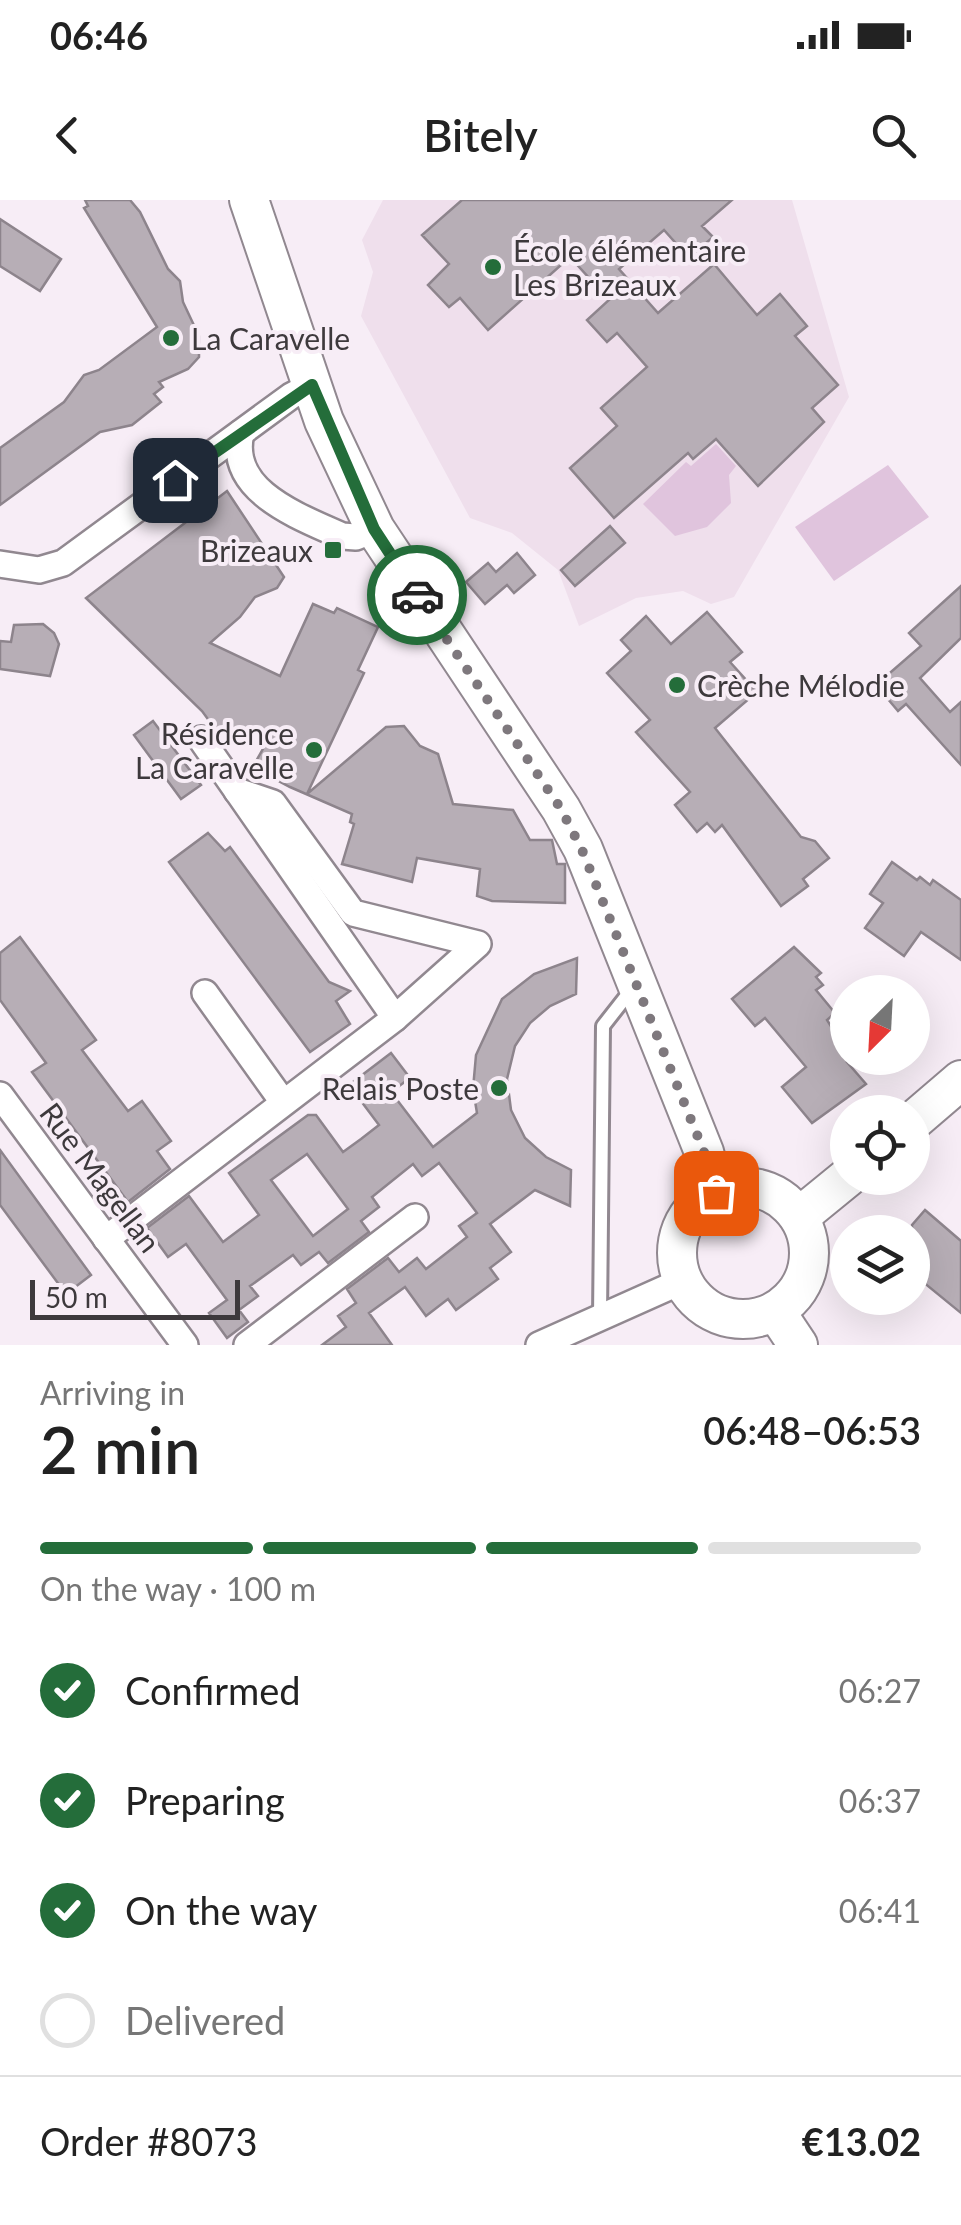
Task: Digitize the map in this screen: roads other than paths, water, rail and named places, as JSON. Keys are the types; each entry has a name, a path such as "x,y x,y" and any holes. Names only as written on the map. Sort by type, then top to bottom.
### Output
{"street":[{"path":"248,200 312,385 374,529 561,809 604,894 704,1152 716,1193"},
{"path":"0,564 39,570 63,563 241,432 312,385"},
{"path":"241,432 238,462 244,478 262,493 342,536 356,537 374,529"},
{"path":"201,739 394,1018"},
{"path":"106,1239 394,1018 478,944 353,913 273,803 237,791"},
{"path":"204,993 283,1102"},
{"path":"930,1107 961,1080"},
{"name":"Rue Magellan","path":"0,1095 185,1345"},
{"path":"752,1188 771,1193 799,1217 810,1259 798,1289 776,1312 755,1319 712,1312 694,1299 682,1281 678,1240 698,1204 716,1193 752,1188"},
{"path":"799,1217 830,1192"},
{"path":"248,1345 415,1216"},
{"path":"539,1345 682,1281"},
{"path":"776,1312 798,1345"}],"lane":[{"path":"600,1317 603,1026 637,983"}],"place":[{"name":"École élémentaire Les Brizeaux","path":"493,267"},
{"name":"La Caravelle","path":"171,338"},
{"name":"Brizeaux","path":"333,550"},
{"name":"Crèche Mélodie","path":"677,685"},
{"name":"Résidence La Caravelle","path":"314,750"},
{"name":"Relais Poste","path":"499,1088"}]}
